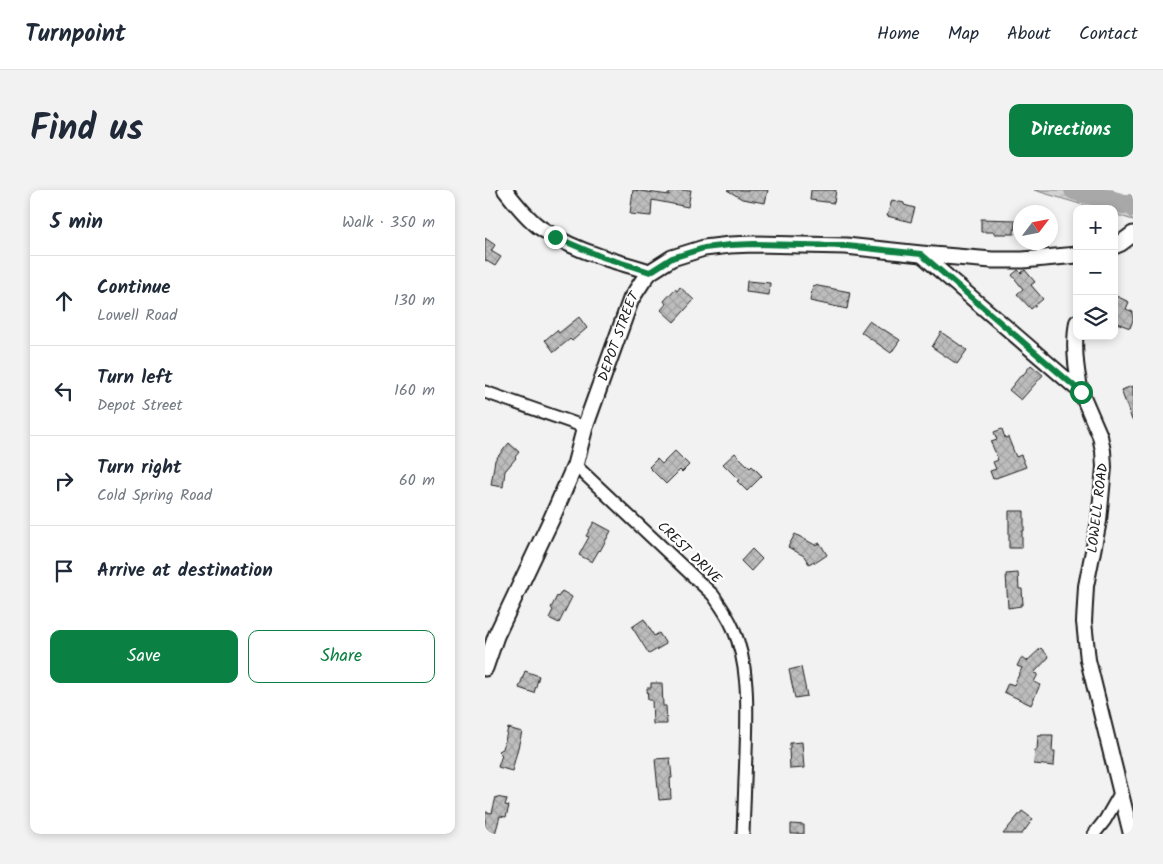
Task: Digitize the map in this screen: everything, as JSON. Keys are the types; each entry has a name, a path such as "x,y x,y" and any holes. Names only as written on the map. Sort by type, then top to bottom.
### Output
{"main road":[{"name":"DEPOT STREET","path":"485,668 491,634 551,520 575,465 585,428 631,299 643,279 650,272 672,258 704,248 754,244 847,246 1000,260 1073,256"}],"street":[{"path":"505,190 528,217 555,237 602,257 650,272"},
{"name":"LOWELL ROAD","path":"921,254 1081,392 1100,436 1104,467 1099,521 1087,586 1084,622 1088,660 1131,834"},
{"path":"1076,340 1081,392"},
{"path":"485,392 585,428"},
{"name":"CREST DRIVE","path":"575,465 713,595 733,628 742,656 748,706 743,834"},
{"path":"1094,834 1105,820 1121,792"}],"green space":[{"path":"1034,190 1113,190 1133,220 1118,215 1118,205 1083,205"}],"building":[{"path":"633,190 669,195 670,190 691,190 688,207 652,200 651,216 630,214"},
{"path":"727,190 768,190 765,203 742,199"},
{"path":"811,190 836,190 834,203 810,200"},
{"path":"892,200 915,208 911,222 887,216"},
{"path":"981,219 1013,220 1013,234 981,232"},
{"path":"485,238 495,245 491,251 501,257 495,266 485,260"},
{"path":"1018,270 1021,273 1025,270 1035,282 1031,285 1043,299 1031,309 1017,294 1023,289 1012,275"},
{"path":"747,281 770,283 769,295 746,292"},
{"path":"813,285 850,292 847,309 810,301"},
{"path":"680,287 694,300 674,322 661,310 666,304 664,301 675,289 677,291"},
{"path":"1118,297 1129,302 1126,309 1133,312 1130,328 1118,324"},
{"path":"579,317 587,328 572,341 570,339 554,352 545,340 557,330 559,333"},
{"path":"869,321 900,340 891,353 861,332"},
{"path":"941,332 967,350 957,364 932,347"},
{"path":"1031,365 1043,375 1021,400 1009,390"},
{"path":"1133,386 1133,420 1132,420 1121,390"},
{"path":"1002,429 1005,438 1008,437 1016,457 1021,455 1026,467 993,479 990,471 996,469 993,462 998,460 991,442 997,440 994,432"},
{"path":"509,443 519,452 505,471 503,487 491,485 495,460"},
{"path":"675,451 689,465 682,472 680,470 666,484 649,467 657,459 662,464"},
{"path":"735,453 750,468 752,466 762,476 747,491 723,464"},
{"path":"1009,511 1024,511 1022,548 1009,548"},
{"path":"594,522 611,531 592,562 579,555 589,537 586,536"},
{"path":"795,534 815,545 820,543 827,555 815,563 814,561 809,564 804,556 788,547"},
{"path":"752,549 762,559 751,571 741,561"},
{"path":"1018,573 1019,589 1022,589 1023,604 1008,608 1006,574"},
{"path":"562,591 572,597 559,623 549,618 553,610 551,608"},
{"path":"644,619 654,636 659,633 666,644 649,654 632,627"},
{"path":"1041,648 1049,657 1034,673 1038,674 1034,682 1040,685 1031,705 1004,692 1008,683 1014,685 1022,668 1017,666 1021,658 1027,661"},
{"path":"801,667 807,696 795,698 789,670"},
{"path":"525,671 539,676 534,693 519,688"},
{"path":"651,683 662,683 663,706 666,706 667,724 653,724 652,700 648,700 647,688 651,688"},
{"path":"508,728 522,732 512,771 498,767 502,755 498,751 503,749"},
{"path":"1053,735 1052,751 1055,751 1054,766 1034,764 1038,736"},
{"path":"802,742 804,768 790,769 790,743"},
{"path":"670,758 672,778 670,778 671,799 659,800 655,759"},
{"path":"496,797 507,799 505,805 509,806 506,817 500,816 495,834 485,834 486,812 492,813"},
{"path":"1022,811 1033,819 1022,834 1003,834"},
{"path":"791,824 804,825 804,834 791,834"}],"waterway":[{"path":"1074,190 1130,204 1133,207"}],"route":[{"path":"555,237 602,257 650,272 672,258 704,248 730,245 847,246 921,254 1081,392"}]}
